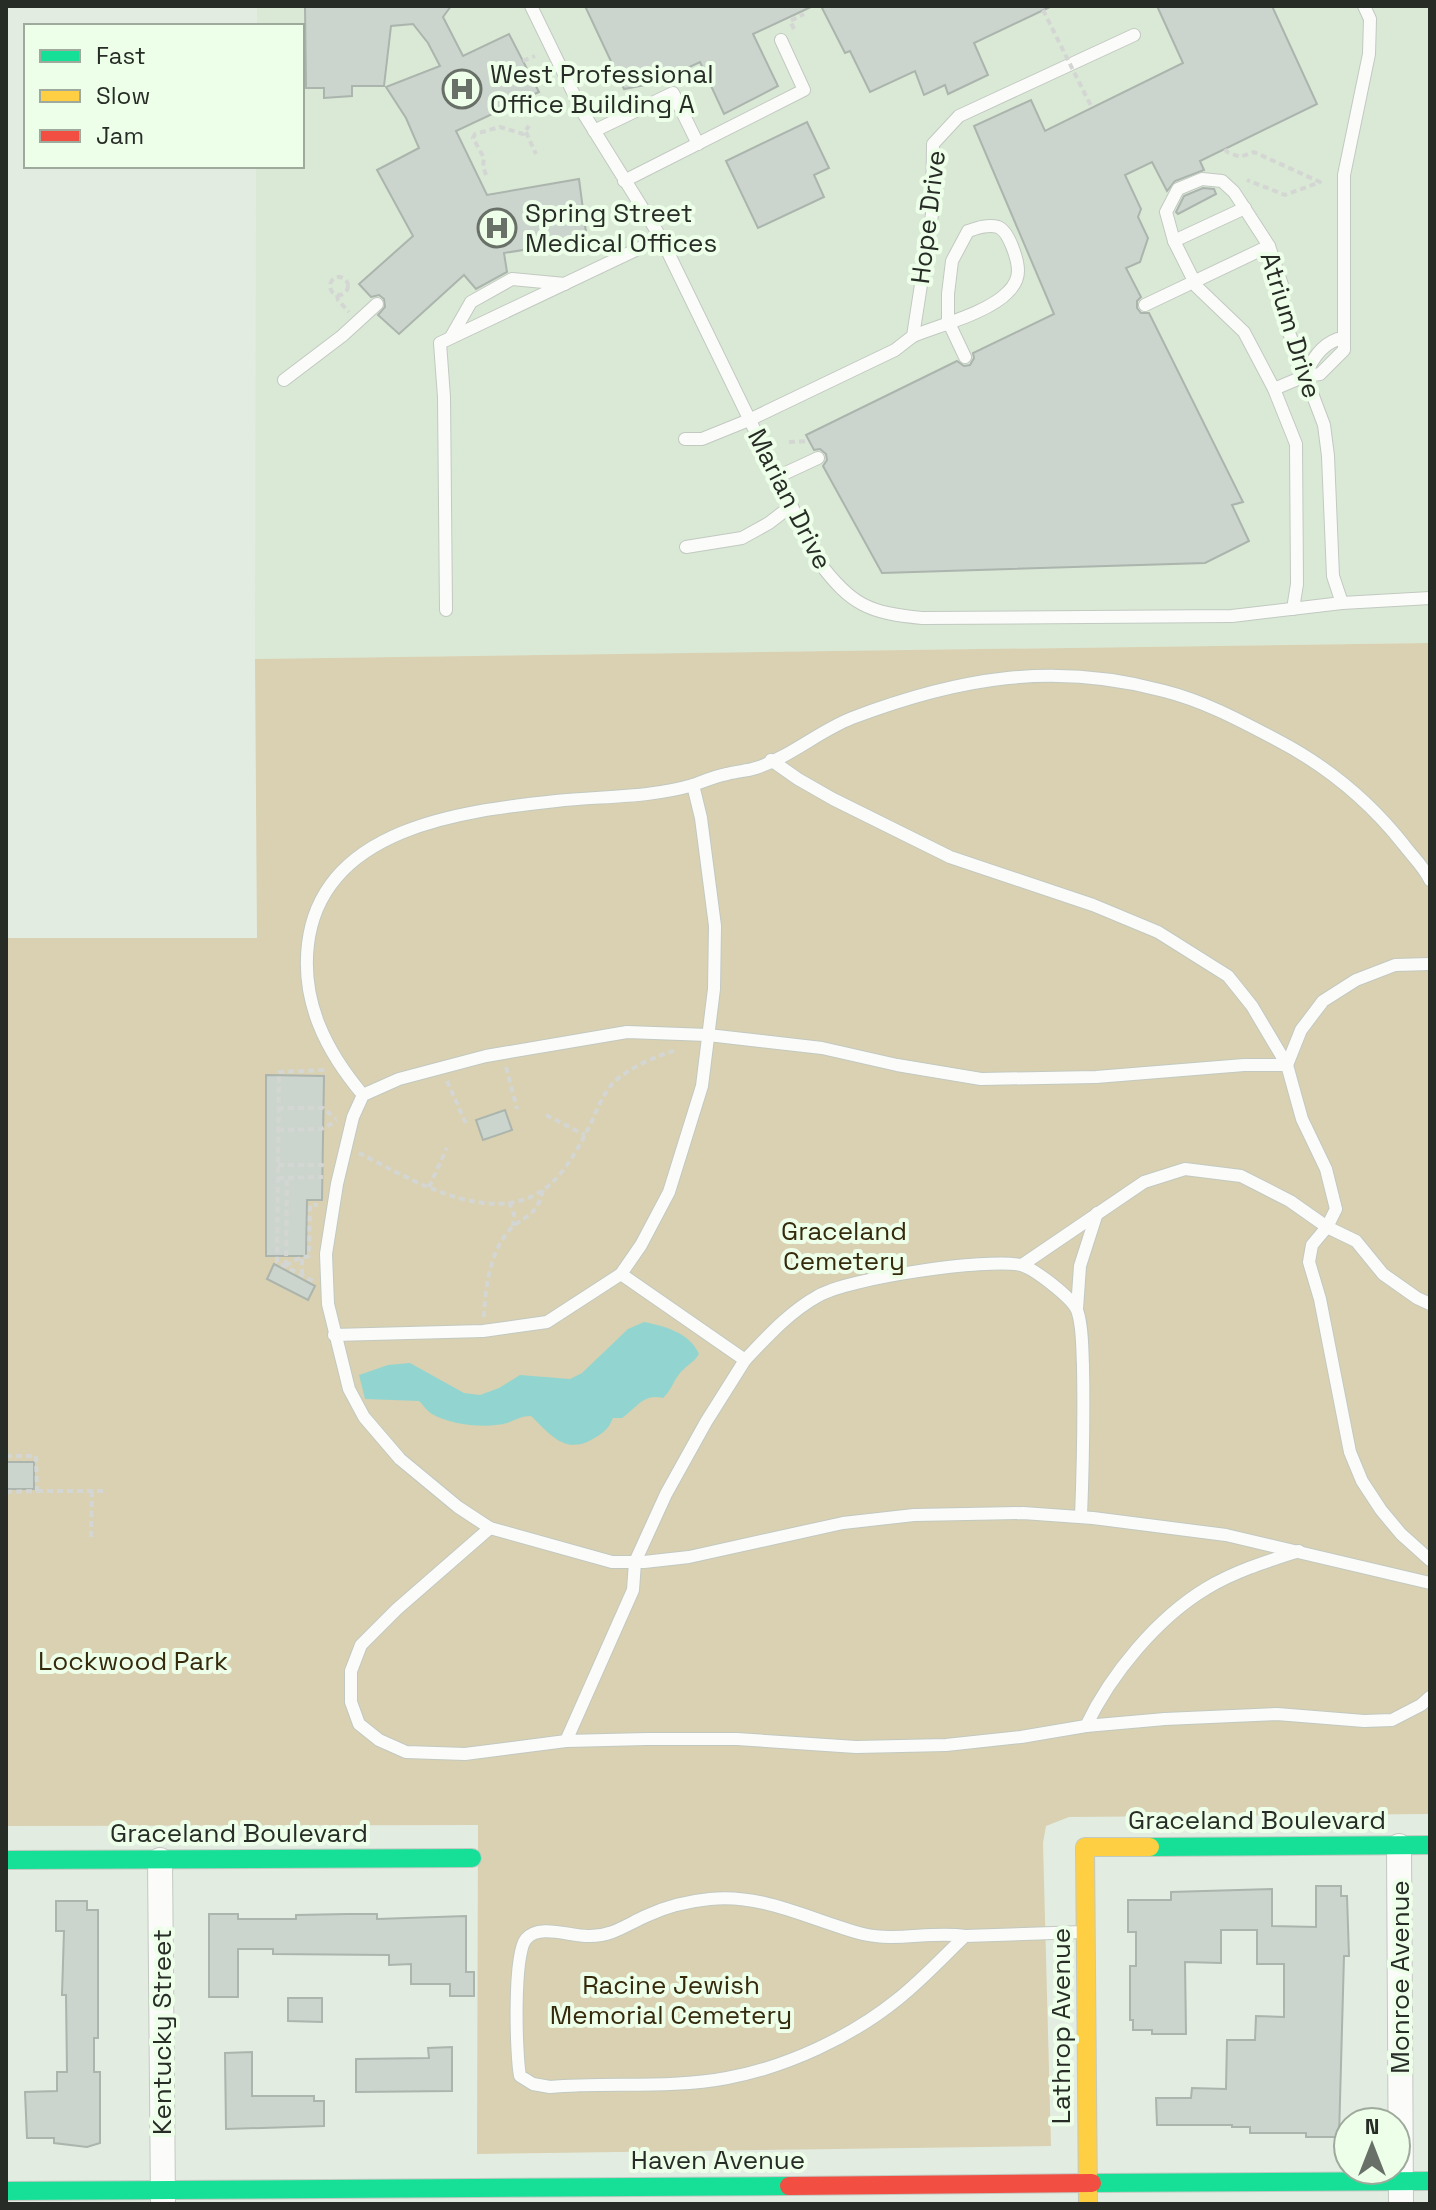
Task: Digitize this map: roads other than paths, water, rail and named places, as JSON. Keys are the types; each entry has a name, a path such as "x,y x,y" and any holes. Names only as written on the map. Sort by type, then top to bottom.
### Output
{"street":[{"name":"Graceland Boulevard","path":"1085,1847 1430,1845"},
{"name":"Monroe Avenue","path":"1399,1846 1401,2193"},
{"name":"Lathrop Avenue","path":"1085,1847 1088,2204"},
{"name":"Graceland Boulevard","path":"6,1860 472,1858"},
{"name":"Kentucky Street","path":"160,1860 163,2197"},
{"name":"Haven Avenue","path":"6,2191 163,2197 773,2195 1088,2183 1401,2193 1430,2181"}],"lane":[{"name":"Marian Drive","path":"531,6 594,131 661,238 819,562 839,588 862,604 888,615 922,618 1232,616 1342,603 1430,598"},
{"path":"1274,389 1305,376 1320,374 1344,350 1344,175 1369,54 1370,19 1364,6"},
{"name":"Hope Drive","path":"913,336 932,214 933,144 959,116 1134,35"},
{"path":"624,181 804,90 781,40"},
{"path":"594,131 673,93 698,144"},
{"name":"Atrium Drive","path":"1293,609 1297,584 1296,444 1274,389 1244,332 1204,296 1194,281 1174,241 1166,212 1178,189 1202,179 1222,181 1245,208 1269,246 1282,285 1285,322 1324,425 1333,576 1342,603"},
{"path":"1174,241 1245,208"},
{"path":"685,439 702,439 749,420 895,350 913,336 948,321 978,310 1006,295 1017,281 1018,268 1010,244 999,227 986,226 968,231 952,261 948,321 965,357"},
{"path":"446,610 444,397 440,343 661,238"},
{"path":"1145,305 1269,246"},
{"path":"450,338 471,302 512,279 565,284"},
{"path":"284,380 342,336 377,304"},
{"path":"777,477 818,458"},
{"path":"686,547 742,538 791,506"},
{"path":"363,1095 325,1040 310,1003 305,966 310,925 324,895 343,869 371,848 400,832 433,820 556,801 615,797 693,785 724,774 757,768 848,720 922,693 978,680 1053,675 1165,691 1230,716 1286,745 1330,773 1379,814 1430,880"},
{"path":"771,760 833,799 950,857 1093,905 1158,932 1228,976 1252,1006 1287,1065 1302,1119 1326,1169 1336,1209 1327,1227 1312,1245 1309,1262 1320,1299 1350,1452 1362,1481 1381,1510 1401,1534 1430,1560"},
{"path":"334,1335 483,1331 547,1322 621,1274 641,1245 669,1192 702,1086 714,989 715,926 701,818 693,785"},
{"path":"1287,1065 1301,1030 1323,1001 1356,980 1395,965 1430,964"},
{"path":"1287,1065 1244,1065 1096,1077 981,1079 822,1048 708,1035 627,1032 503,1053 399,1079 363,1095 353,1117 337,1184 326,1254 328,1304 334,1335 349,1389 364,1417 400,1459 458,1507 490,1528 612,1562 689,1557 843,1523 914,1515 1023,1513 1226,1535 1430,1583"},
{"path":"566,1741 633,1590 635,1562 706,1422 745,1360 776,1327 819,1294 877,1278 941,1268 1022,1265 1144,1182 1185,1169 1241,1176 1290,1201 1327,1227 1356,1241 1383,1274 1430,1304"},
{"path":"1081,1517 1084,1424 1082,1346 1077,1309 1080,1266 1097,1213"},
{"path":"1022,1265 1049,1282 1077,1309"},
{"path":"621,1274 745,1360"},
{"path":"490,1528 397,1609 361,1645 351,1671 351,1702 359,1724 379,1740 406,1752 465,1754 566,1741 737,1739 856,1747 946,1745 1086,1726 1277,1714 1364,1721 1392,1720 1430,1697"},
{"path":"1086,1726 1102,1693 1134,1652 1179,1609 1206,1588 1252,1567 1299,1551"},
{"path":"965,1936 899,1999 865,2022 823,2045 769,2068 726,2079 550,2087 533,2084 520,2076 517,2060 521,1945 528,1935 543,1931 590,1936 617,1932 647,1915 712,1898 766,1904 864,1934 891,1938 1086,1932"}],"water":[{"path":"644,1322 668,1328 683,1336 699,1354 681,1372 663,1398 645,1400 622,1418 613,1418 601,1434 581,1444 557,1440 531,1416 499,1425 469,1425 440,1418 430,1413 419,1401 365,1399 359,1375 388,1365 410,1363 464,1393 480,1395 520,1375 570,1379 582,1373 628,1329"}],"place":[{"name":"West Professional Office Building A","path":"462,89"},
{"name":"Spring Street Medical Offices","path":"497,228"}],"park label":[{"name":"Graceland Cemetery","path":"844,1246"},
{"name":"Lockwood Park","path":"133,1661"},
{"name":"Racine Jewish Memorial Cemetery","path":"671,2000"}]}
